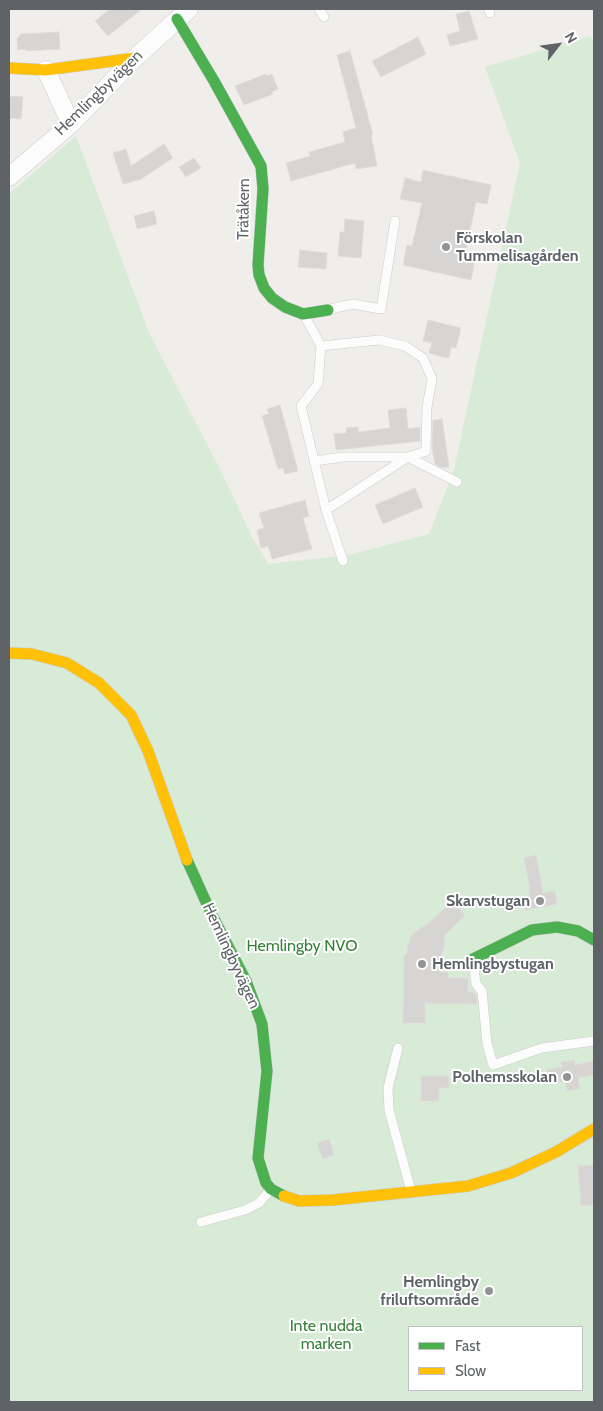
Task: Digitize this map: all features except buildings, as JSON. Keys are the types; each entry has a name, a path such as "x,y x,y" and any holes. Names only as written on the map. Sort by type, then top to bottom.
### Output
{"street":[{"name":"Hemlingbyvägen","path":"9,177 70,124 135,58 183,14"},
{"name":"Trätåkern","path":"183,14 214,81 261,166 263,189 258,265 259,275 264,288 272,298 285,307 303,314"},
{"path":"9,68 46,70 135,58"},
{"path":"46,70 70,124"},
{"path":"303,314 328,310"},
{"name":"Hemlingbyvägen","path":"9,653 32,654 67,663 99,683 131,715 148,751 186,857 211,913 246,982 262,1024 267,1071 258,1158 266,1183 271,1189"},
{"path":"472,960 507,940 532,930 557,927 578,931 594,940"},
{"path":"271,1189 283,1196 299,1201 412,1193 468,1186 511,1173 556,1152 594,1129"}],"lane":[{"path":"328,310 353,304 380,309 395,221"},
{"path":"303,314 321,346 318,384 301,406 326,510 342,561"},
{"path":"321,346 379,340 405,346 423,358 432,379 427,407 426,451 408,457 326,510"},
{"path":"314,461 343,457 408,457 457,482"},
{"path":"472,960 476,984 482,990 487,1043 493,1065 542,1048 594,1041"},
{"path":"398,1048 388,1088 389,1110 412,1193"},
{"path":"201,1222 245,1210 259,1203 271,1189"}],"green space":[{"name":"Hemlingby NVO","path":"589,36 594,41 594,1402 9,1402 9,194 76,136 149,333 220,469 252,537 268,564 349,555 429,534 454,470 520,163 485,67"}],"traffic: fast":[{"path":"177,19 261,166 263,189 258,265 259,275 264,288 272,298 285,307 303,314 328,310"},
{"path":"187,860 211,913 246,981 262,1024 267,1071 258,1158 266,1183 271,1189 284,1196"},
{"path":"473,959 532,930 557,927 578,931 594,940"}],"traffic: slow":[{"path":"9,68 46,70 135,58"},
{"path":"9,653 32,654 67,663 99,683 131,715 148,751 187,860"},
{"path":"284,1196 299,1201 333,1200 468,1186 511,1173 556,1152 594,1129"}],"place":[{"name":"Förskolan Tummelisagården","path":"446,247"},
{"name":"Skarvstugan","path":"540,901"},
{"name":"Hemlingbystugan","path":"422,964"},
{"name":"Polhemsskolan","path":"567,1077"},
{"name":"Hemlingby friluftsområde","path":"489,1291"}],"park label":[{"name":"Inte nudda marken","path":"326,1335"}]}
